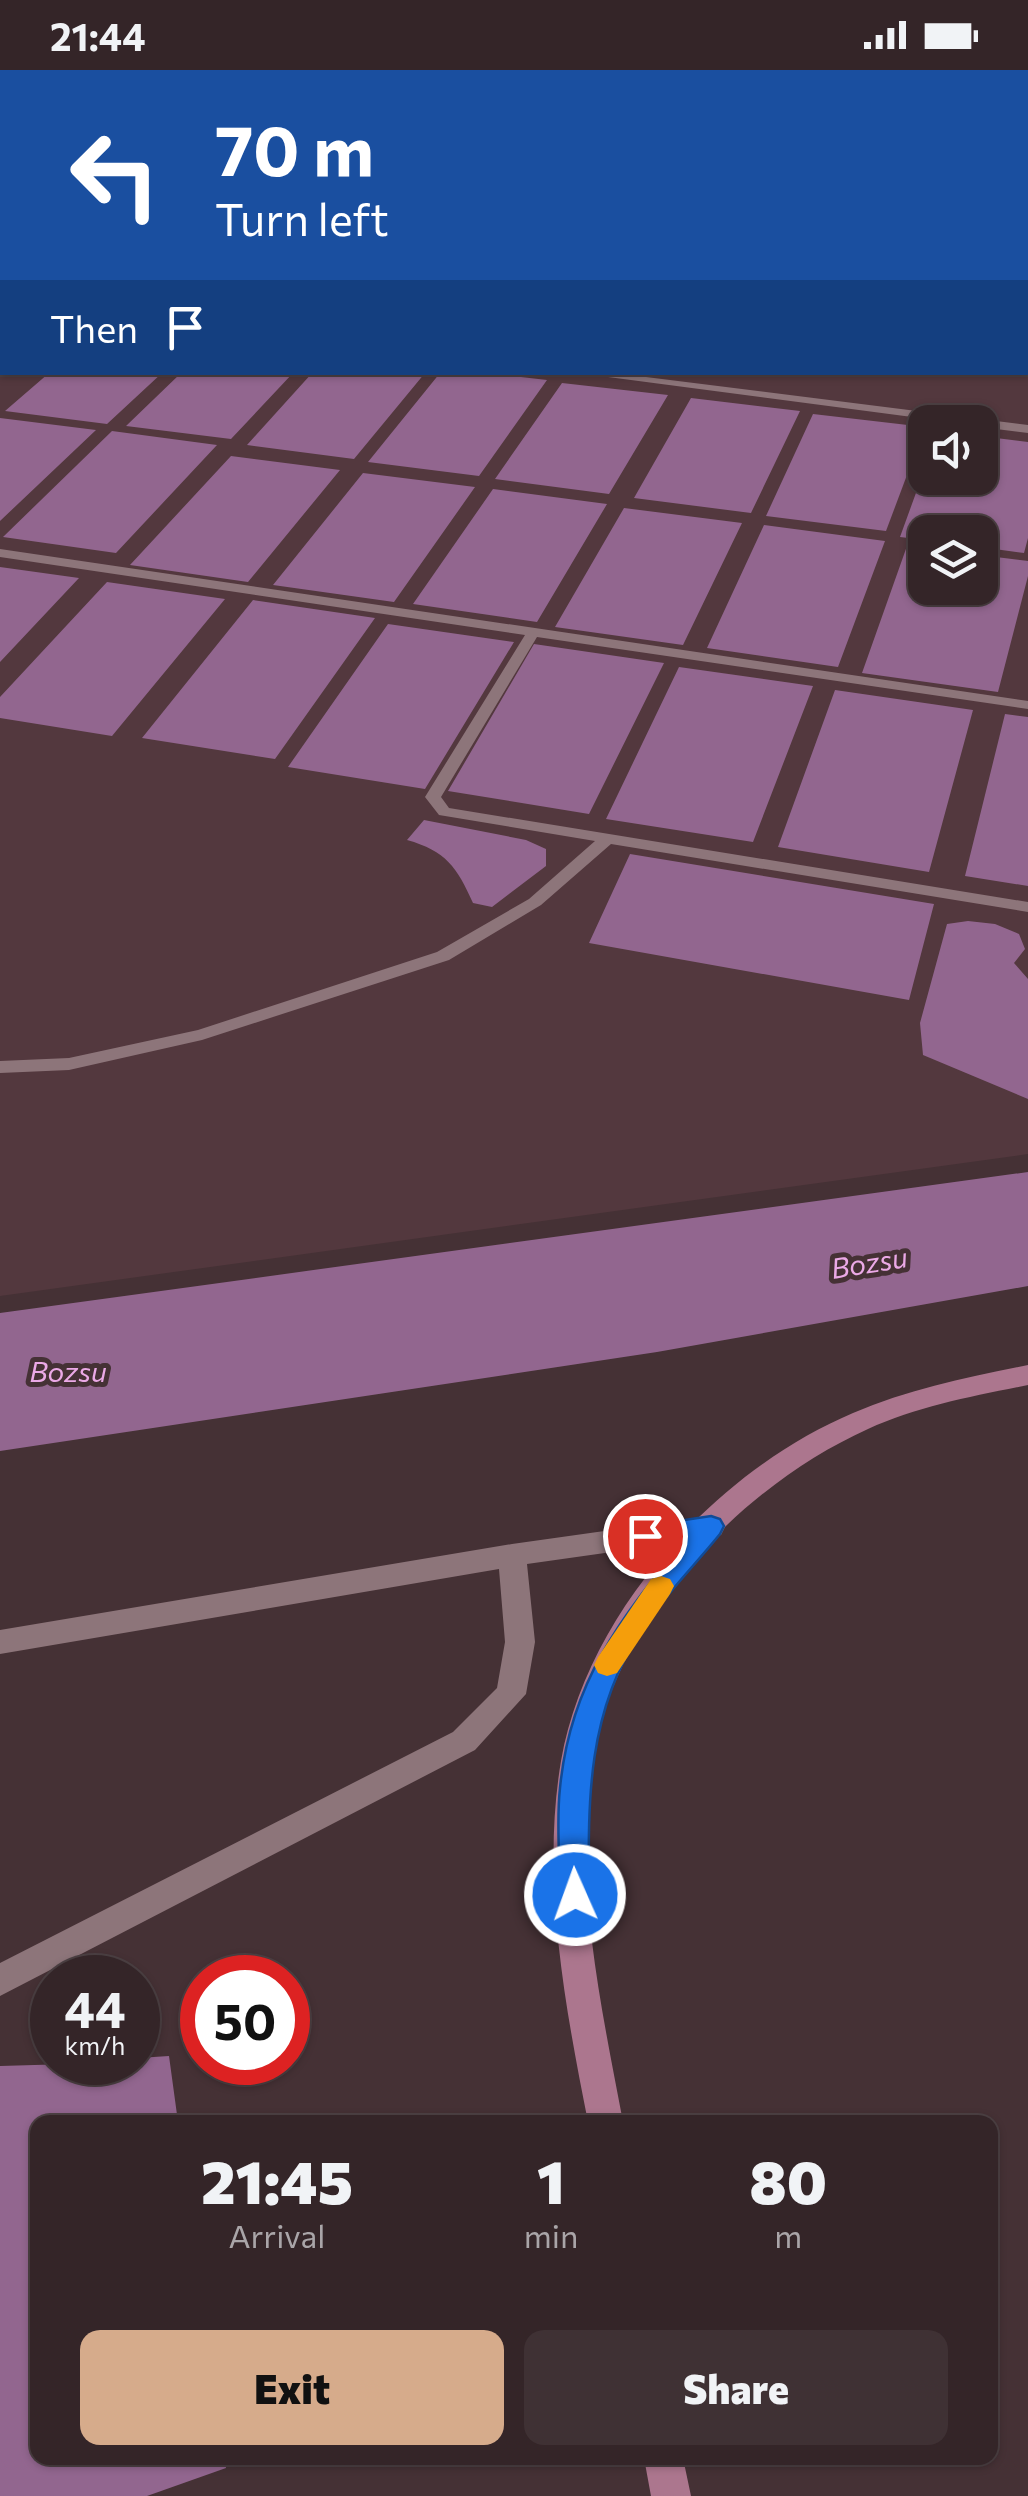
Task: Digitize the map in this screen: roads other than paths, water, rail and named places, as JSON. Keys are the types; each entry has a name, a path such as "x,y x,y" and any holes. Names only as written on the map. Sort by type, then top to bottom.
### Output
{"main road":[{"path":"604,2115 588,2026 576,1909 573,1821 577,1760 594,1692 613,1654 644,1607 711,1526 784,1462 841,1430 900,1406 1028,1375"},
{"path":"665,2465 671,2496"}],"street":[{"path":"0,1642 512,1555 711,1526"},
{"path":"0,1980 464,1742 511,1694 520,1642 512,1555"}],"lane":[{"path":"599,375 908,414"},
{"path":"998,425 1028,429"},
{"path":"0,553 1028,704"},
{"path":"533,632 433,797 444,812 1028,907"},
{"path":"0,1067 69,1064 202,1035 443,956 535,902 606,840"}],"water":[{"path":"46,375 160,375 107,424 5,411"},
{"path":"178,375 291,375 231,439 126,426"},
{"path":"310,375 423,375 354,459 247,445"},
{"path":"438,375 547,380 479,476 368,462"},
{"path":"562,383 668,395 609,494 495,479"},
{"path":"691,398 800,411 751,513 634,498"},
{"path":"813,414 908,425 908,472 886,531 766,516"},
{"path":"0,418 96,430 0,521"},
{"path":"112,431 217,445 116,553 3,537"},
{"path":"998,438 1028,442 1028,538 1024,553 998,549 998,515 908,515 908,538 900,537 915,495 998,495"},
{"path":"231,456 340,470 248,582 130,565"},
{"path":"363,473 475,487 394,602 273,585"},
{"path":"493,489 607,504 537,622 413,604"},
{"path":"624,508 742,523 683,645 555,627"},
{"path":"764,525 885,541 838,667 707,648"},
{"path":"907,546 908,605 998,605 998,557 1028,561 1028,576 998,692 862,673"},
{"path":"0,567 79,578 0,662"},
{"path":"107,582 225,599 112,736 0,718 0,697"},
{"path":"253,600 375,618 275,759 142,738"},
{"path":"388,624 514,642 425,789 288,767"},
{"path":"534,644 664,663 589,814 448,791"},
{"path":"679,667 813,686 753,842 606,819"},
{"path":"835,690 973,710 929,872 778,847"},
{"path":"1005,714 1028,717 1028,886 965,876"},
{"path":"424,820 526,840 546,849 546,866 492,907 473,903 449,862 432,849 407,840"},
{"path":"630,854 934,904 909,1000 589,943"},
{"path":"947,924 995,924 1019,934 1025,949 1014,963 1028,979 1028,1099 923,1055 920,1023"},
{"name":"Bozsu","path":"1028,1172 1028,1286 657,1352 0,1451 0,1313"},
{"path":"169,2056 177,2115 30,2115 30,2465 226,2468 147,2496 0,2496 0,2066 30,2065 30,2085 160,2085 160,2057"}]}
